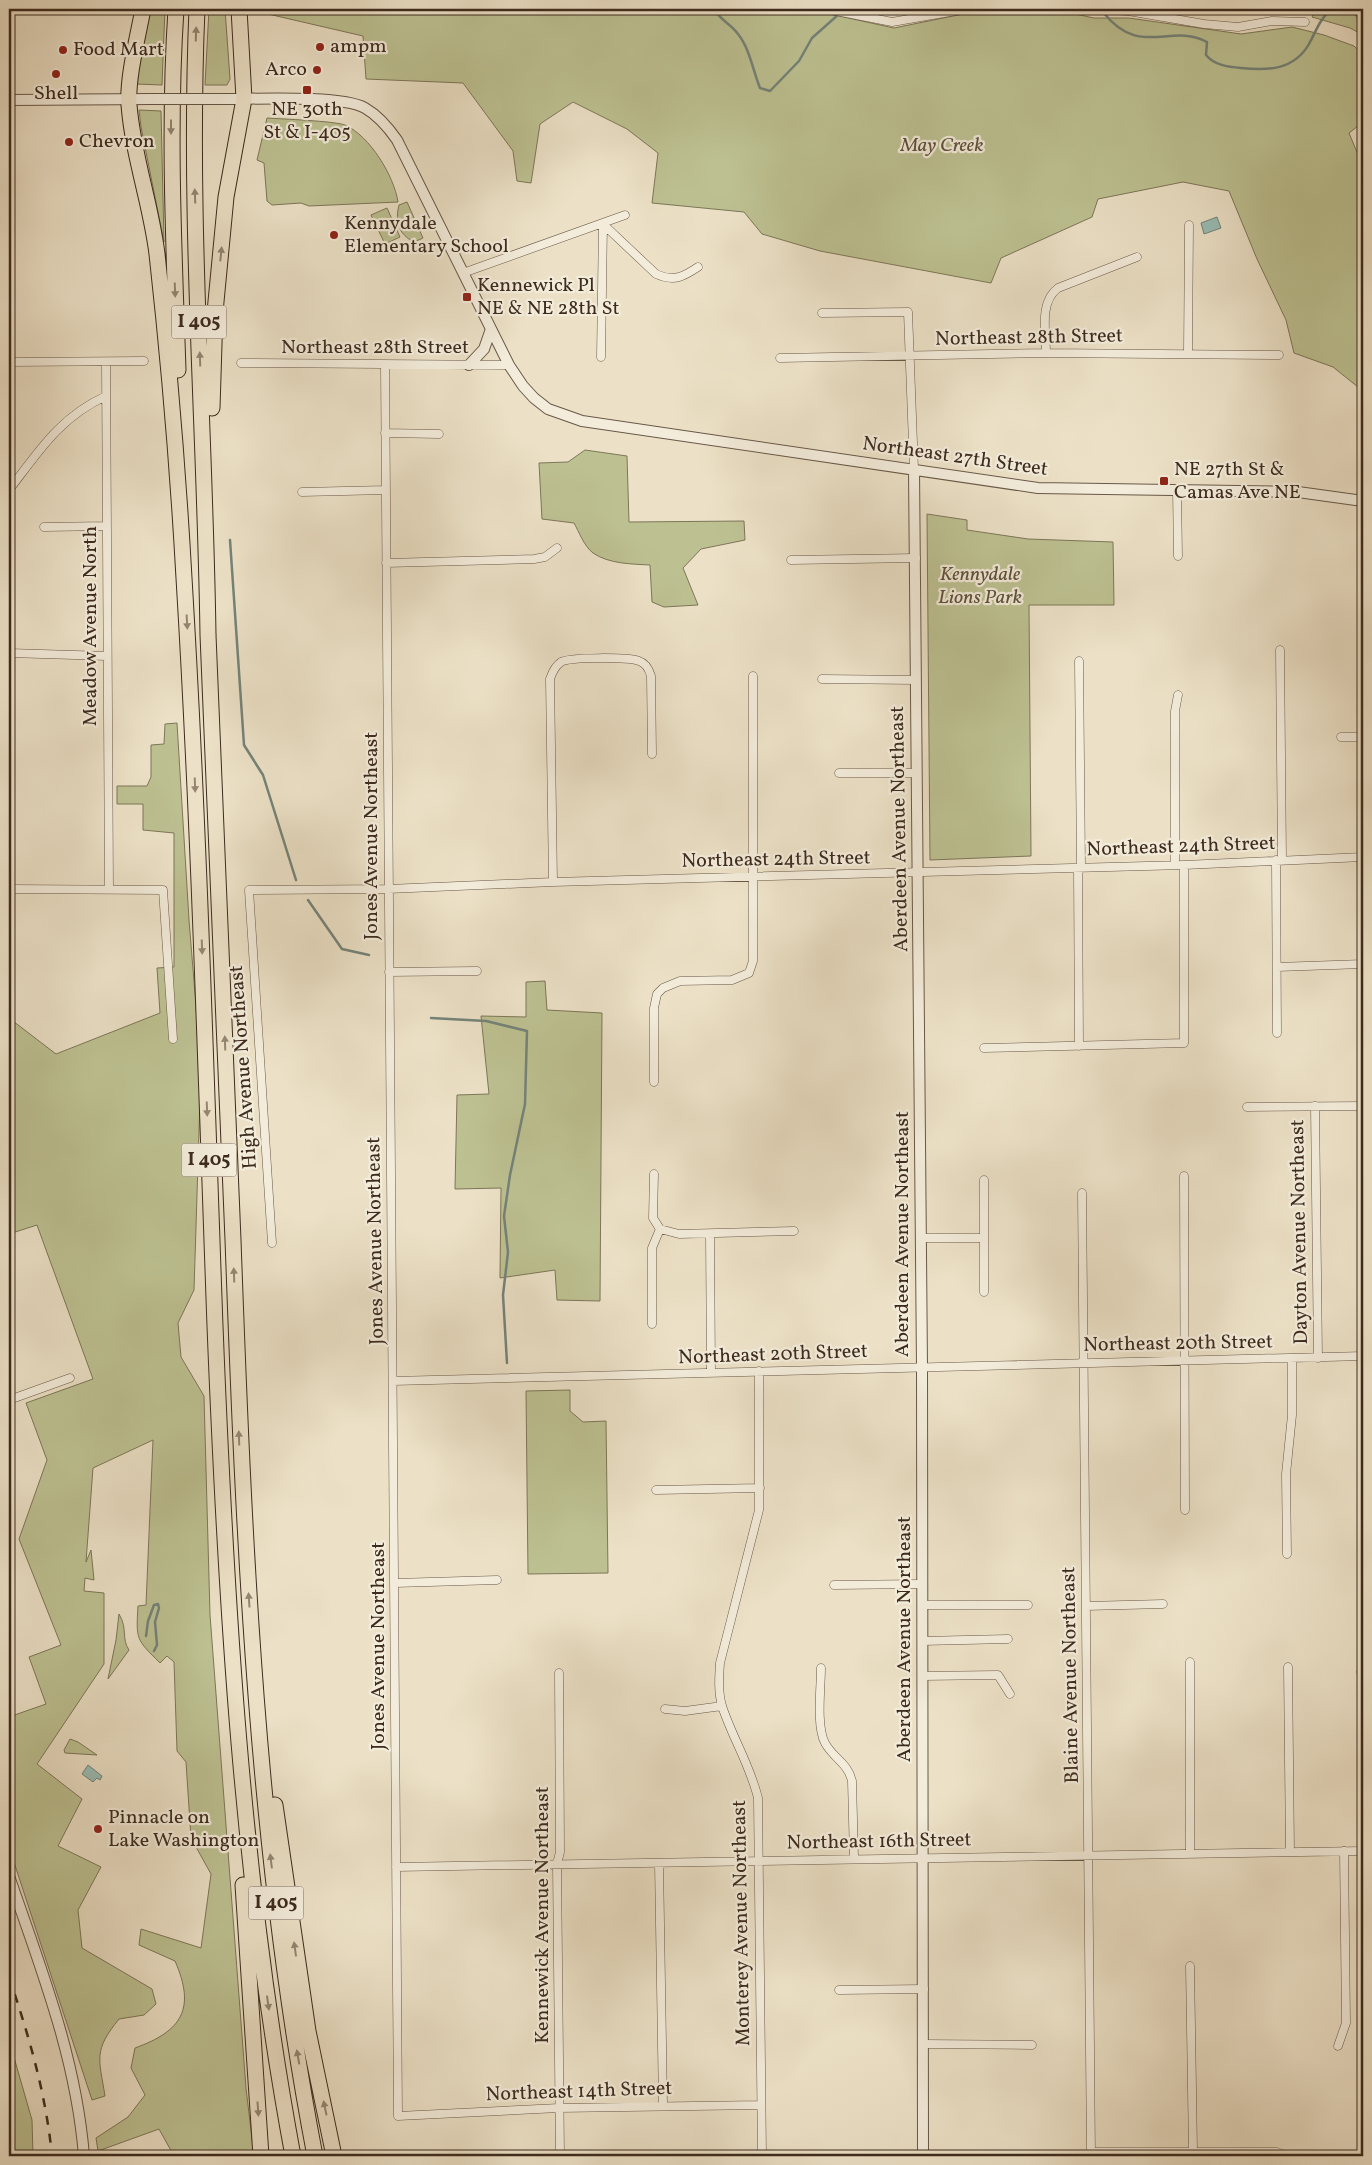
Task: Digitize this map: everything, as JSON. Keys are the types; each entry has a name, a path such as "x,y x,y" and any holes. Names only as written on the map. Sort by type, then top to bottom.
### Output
{"highway":[{"path":"143,9 128,99 138,160 154,234 165,325 184,574"},
{"name":"I 405","path":"176,9 171,92 171,179 184,574 201,939 221,1474 239,1746 252,1891 277,2063 294,2156"},
{"name":"I 405","path":"197,9 194,187 206,491 208,635 240,1466 260,1746 281,1943 291,2019 316,2156"},
{"path":"208,635 215,312 226,197 244,99 239,9"},
{"path":"252,1649 307,2021 334,2156"},
{"path":"239,1746 246,1952 262,2156"}],"street":[{"path":"826,9 877,20 906,21 967,9"},
{"path":"1092,10 1121,11 1238,27 1272,21 1305,22"},
{"path":"9,100 244,99 344,101 365,108 382,120 392,132 509,365"},
{"path":"463,272 625,216"},
{"path":"603,224 662,277 667,279 680,278 698,267"},
{"path":"601,357 603,224"},
{"path":"1188,354 1189,225"},
{"path":"1046,353 1046,303 1051,292 1137,256"},
{"name":"Aberdeen Avenue Northeast","path":"822,313 908,312 916,558 922,1367 924,2156"},
{"path":"469,365 484,349 491,329"},
{"name":"Northeast 28th Street","path":"780,358 1046,353 1279,355"},
{"path":"9,362 144,361"},
{"name":"Meadow Avenue North","path":"106,362 109,889"},
{"name":"Northeast 28th Street","path":"241,363 509,365"},
{"name":"Jones Avenue Northeast","path":"385,365 398,2116"},
{"name":"Northeast 27th Street","path":"509,365 534,398 548,409 582,421 1038,488 1298,492 1363,501"},
{"path":"9,490 55,431 76,413 106,396"},
{"path":"385,433 439,434"},
{"path":"302,492 386,490"},
{"path":"1177,490 1178,556"},
{"path":"44,527 106,526"},
{"path":"386,563 534,559 545,557 557,548"},
{"path":"791,560 916,558"},
{"path":"1277,1033 1280,650"},
{"path":"9,653 107,656"},
{"path":"553,882 550,678 556,667 561,662 573,659 633,660 645,665 651,676 652,754"},
{"path":"1079,661 1079,1046"},
{"path":"654,1082 654,1008 657,994 670,983 680,981 732,980 748,973 754,954 753,676"},
{"path":"822,679 916,680"},
{"path":"1174,865 1175,711 1178,695"},
{"path":"1341,737 1363,737"},
{"path":"839,773 917,773"},
{"name":"Northeast 24th Street","path":"249,890 388,889 553,882 1184,865 1363,857"},
{"path":"984,1048 1184,1043 1184,865"},
{"path":"9,889 163,890 173,1039"},
{"name":"High Avenue Northeast","path":"249,890 272,1243"},
{"path":"1277,966 1363,964"},
{"path":"389,972 477,971"},
{"name":"Dayton Avenue Northeast","path":"1315,1106 1318,1358"},
{"path":"1247,1107 1363,1106"},
{"path":"654,1174 653,1218 660,1229 672,1234 794,1231"},
{"path":"1184,1176 1185,1510"},
{"path":"984,1180 984,1292"},
{"name":"Blaine Avenue Northeast","path":"1082,1193 1091,2154"},
{"path":"652,1324 652,1248 660,1229"},
{"path":"710,1234 711,1373"},
{"path":"921,1238 984,1238"},
{"name":"Northeast 20th Street","path":"393,1381 1363,1356"},
{"name":"Dayton Avenue Northeast","path":"1287,1554 1286,1474 1292,1416 1292,1358"},
{"name":"Monterey Avenue Northeast","path":"759,1371 760,1488 758,1510 720,1663 719,1679 722,1706 749,1767 758,1798 762,2156"},
{"path":"9,1400 70,1378"},
{"path":"656,1490 760,1488"},
{"path":"395,1583 497,1580"},
{"path":"834,1585 922,1584"},
{"path":"1086,1606 1163,1604"},
{"path":"922,1605 1028,1605"},
{"path":"922,1641 1008,1639"},
{"path":"1190,1662 1190,1853"},
{"path":"1288,1667 1290,1852"},
{"path":"821,1668 821,1732 827,1746 850,1771 852,1781 854,1858"},
{"name":"Kennewick Avenue Northeast","path":"559,1673 560,1852 557,1864 560,2156"},
{"path":"922,1676 998,1675 1010,1694"},
{"path":"665,1709 685,1711 722,1706"},
{"path":"1338,2046 1346,2023 1344,1851"},
{"name":"Northeast 16th Street","path":"396,1868 854,1858 1363,1851"},
{"path":"659,1863 662,2105"},
{"path":"9,1876 67,2047 77,2091 84,2156"},
{"path":"1190,1966 1193,2151"},
{"path":"839,1990 924,1989"},
{"path":"924,2044 1032,2044"},
{"name":"Northeast 14th Street","path":"398,2116 559,2108 761,2105"},
{"path":"1091,2154 1193,2151 1277,2152 1286,2156"}],"green space":[{"path":"148,9 165,9 162,85 136,84"},
{"path":"209,9 225,9 230,79 227,85 205,85"},
{"name":"May Creek","path":"267,9 807,9 894,28 978,11 1052,9 1094,18 1129,18 1241,34 1292,27 1324,35 1354,46 1363,55 1363,122 1349,133 1359,157 1363,159 1363,391 1333,367 1294,353 1286,320 1257,259 1229,191 1183,182 1098,199 1092,217 1001,258 991,283 820,251 762,234 744,212 652,203 658,153 627,129 573,102 540,124 531,183 517,181 513,151 463,83 366,79 363,36 268,14"},
{"path":"866,9 933,9 899,13"},
{"path":"1316,9 1363,9 1363,35 1350,28 1312,17"},
{"path":"139,110 161,111 164,242 141,127"},
{"path":"267,118 319,121 345,125 354,130 372,147 386,169 396,192 398,202 309,206 301,203 272,205 267,201 264,163 257,160"},
{"path":"407,202 423,238 414,242 404,235 398,222 399,205"},
{"path":"387,208 400,237 385,244 371,215"},
{"path":"585,450 627,456 629,522 744,521 745,540 701,549 683,568 698,605 664,607 652,602 650,565 621,563 599,557 587,547 574,523 542,519 539,463 568,462"},
{"name":"Kennydale Lions Park","path":"927,514 967,520 967,530 1028,539 1113,542 1114,605 1029,605 1031,856 930,860"},
{"path":"177,723 189,920 201,1068 194,1290 178,1323 181,1357 204,1396 210,1615 246,2088 254,2156 174,2156 159,2129 98,2151 96,2138 128,2117 145,2095 131,2068 135,2048 164,2034 174,2026 184,2005 184,1992 175,1961 139,1945 141,1929 201,1948 211,1874 191,1838 186,1762 177,1751 174,1662 167,1656 160,1663 142,1643 137,1626 138,1606 146,1605 153,1440 93,1468 86,1562 91,1550 94,1580 85,1578 84,1591 104,1593 104,1664 37,1764 82,1799 58,1846 101,1867 78,1910 82,1948 152,1989 156,2004 144,2015 119,2019 105,2039 100,2055 100,2063 105,2096 92,2100 9,1847 9,1717 46,1704 29,1657 61,1645 19,1539 47,1460 26,1403 93,1379 37,1225 9,1234 9,1018 56,1054 160,1013 157,968 174,967 174,833 143,830 143,804 117,804 117,786 147,786 151,777 151,745 164,744 165,724"},
{"path":"545,981 547,1010 602,1013 600,1301 557,1300 555,1270 500,1278 501,1188 455,1189 457,1095 489,1094 481,1016 526,1017 526,982"},
{"path":"570,1390 570,1411 583,1422 606,1421 608,1573 528,1574 526,1391"},
{"path":"119,1614 122,1619 125,1641 129,1650 108,1679 116,1640"},
{"path":"70,1739 97,1755 65,1753 64,1750"},
{"path":"9,2040 32,2120 33,2156 9,2156"}],"water":[{"path":"1217,217 1221,228 1204,234 1201,223"},
{"path":"88,1765 102,1776 100,1780 97,1778 93,1782 82,1774"}],"waterway":[{"name":"May Creek","path":"589,9 606,13 624,9"},
{"name":"May Creek","path":"714,9 742,40 760,88 770,91 799,61 812,38 839,14"},
{"name":"May Creek","path":"1103,12 1117,26 1130,34 1142,37 1180,35 1193,37 1207,42 1206,55 1217,63 1231,67 1270,69 1288,64 1303,53 1321,21 1331,9"},
{"name":"May Creek","path":"1351,9 1363,23"},
{"path":"230,540 244,745 263,775 296,880"},
{"path":"308,900 342,949 369,955"},
{"path":"431,1018 486,1021 527,1031 525,1104 510,1175 504,1216 508,1252 503,1295 507,1363"},
{"path":"146,1636 148,1621 154,1605 158,1604 159,1608 155,1622 157,1645 154,1651"}],"railway":[{"path":"9,1977 36,2065 46,2110 52,2156"}],"place":[{"name":"ampm","path":"320,47"},
{"name":"Food Mart","path":"63,50"},
{"name":"Arco","path":"317,70"},
{"name":"Shell","path":"56,74"},
{"name":"NE 30th St & I-405","path":"307,90"},
{"name":"Chevron","path":"69,142"},
{"name":"Kennydale Elementary School","path":"334,235"},
{"name":"Kennewick Pl NE & NE 28th St","path":"467,297"},
{"name":"NE 27th St & Camas Ave NE","path":"1164,481"},
{"name":"Pinnacle on Lake Washington","path":"98,1829"}]}
